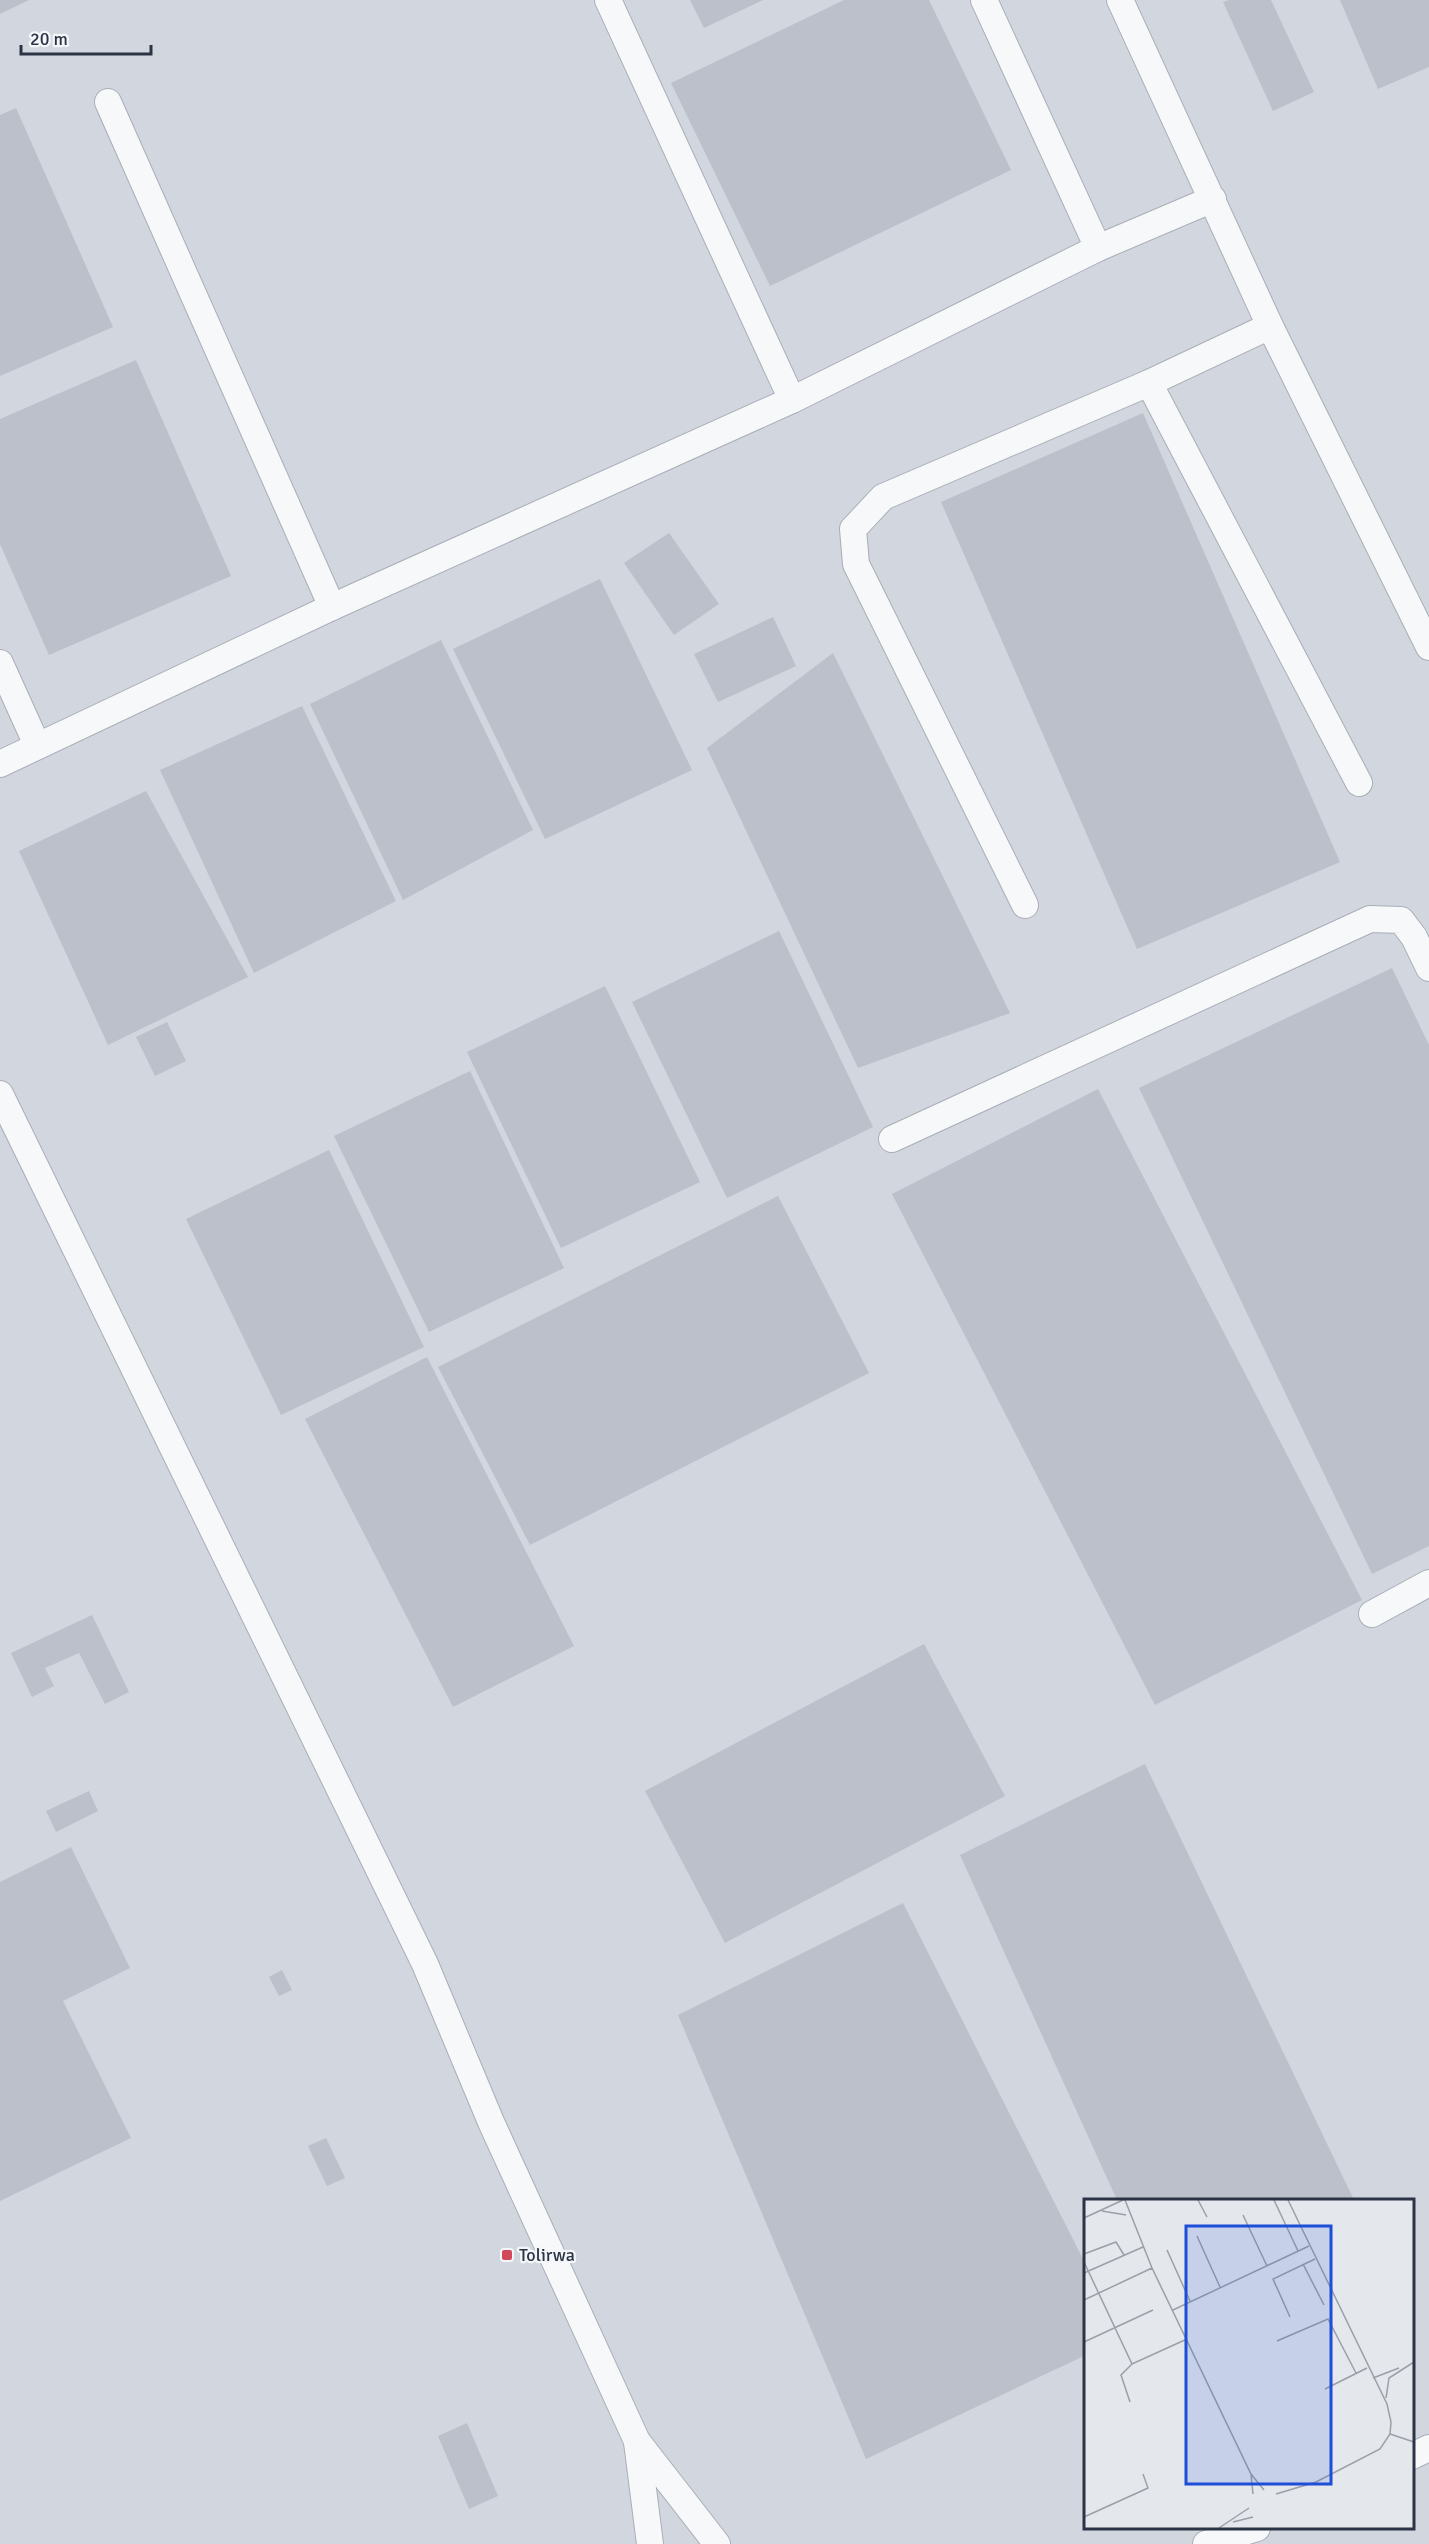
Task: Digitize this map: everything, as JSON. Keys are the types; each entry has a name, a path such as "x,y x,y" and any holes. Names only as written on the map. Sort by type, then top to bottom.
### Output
{"lane":[{"path":"608,0 792,400"},
{"path":"984,0 1098,248"},
{"path":"1120,0 1270,326 1429,647"},
{"path":"108,102 332,607"},
{"path":"0,764 332,607 792,400 1098,248 1213,199"},
{"path":"1025,905 856,564 853,529 883,497 1149,383 1270,326"},
{"path":"1149,383 1359,783"},
{"path":"0,663 37,745"},
{"path":"892,1139 1370,919 1401,920 1414,937 1429,968"},
{"path":"4,1111 426,1964 491,2122 637,2441 717,2544"},
{"path":"1372,1614 1429,1583"},
{"path":"637,2441 650,2544"},
{"path":"1414,2456 1429,2448"},
{"path":"1206,2544 1254,2529"}],"shaded area":[{"path":"0,0 1429,0 1429,2544 0,2544"}],"building":[{"path":"0,0 29,0 0,14"},
{"path":"690,0 763,0 704,28"},
{"path":"844,0 929,0 1011,170 770,286 671,83"},
{"path":"1271,0 1314,92 1273,111 1223,2"},
{"path":"1340,0 1429,0 1429,67 1378,89"},
{"path":"16,108 113,327 0,376 0,115"},
{"path":"136,360 231,576 49,655 0,544 0,419"},
{"path":"1143,413 1340,862 1137,949 941,502"},
{"path":"669,533 719,604 674,635 624,563"},
{"path":"600,579 692,770 545,839 453,649"},
{"path":"773,617 796,666 718,702 694,654"},
{"path":"441,640 533,830 403,900 310,704"},
{"path":"833,653 1010,1013 858,1068 707,748"},
{"path":"302,706 396,901 254,973 160,770"},
{"path":"146,791 248,977 108,1045 19,851"},
{"path":"779,931 873,1127 727,1198 632,1002"},
{"path":"1392,968 1429,1045 1429,1546 1372,1574 1139,1088"},
{"path":"605,986 700,1182 561,1248 467,1052"},
{"path":"167,1022 186,1061 155,1076 136,1037"},
{"path":"470,1071 564,1268 429,1332 334,1136"},
{"path":"1098,1089 1362,1600 1155,1705 892,1194"},
{"path":"329,1150 424,1347 281,1415 186,1219"},
{"path":"778,1196 869,1373 530,1545 438,1367"},
{"path":"427,1357 574,1646 453,1707 305,1419"},
{"path":"92,1615 129,1692 105,1704 79,1653 45,1668 54,1686 32,1697 11,1653"},
{"path":"924,1644 1005,1796 725,1943 645,1791"},
{"path":"1145,1764 1354,2199 1117,2199 960,1855"},
{"path":"89,1791 98,1811 56,1832 46,1811"},
{"path":"71,1847 130,1968 63,2001 131,2138 0,2201 0,1882"},
{"path":"903,1903 1084,2261 1084,2356 866,2459 678,2015"},
{"path":"282,1970 292,1990 279,1996 269,1977"},
{"path":"326,2138 345,2178 327,2186 308,2146"},
{"path":"467,2423 498,2496 469,2509 438,2436"}],"place":[{"name":"Tolirwa","path":"507,2255"}]}
